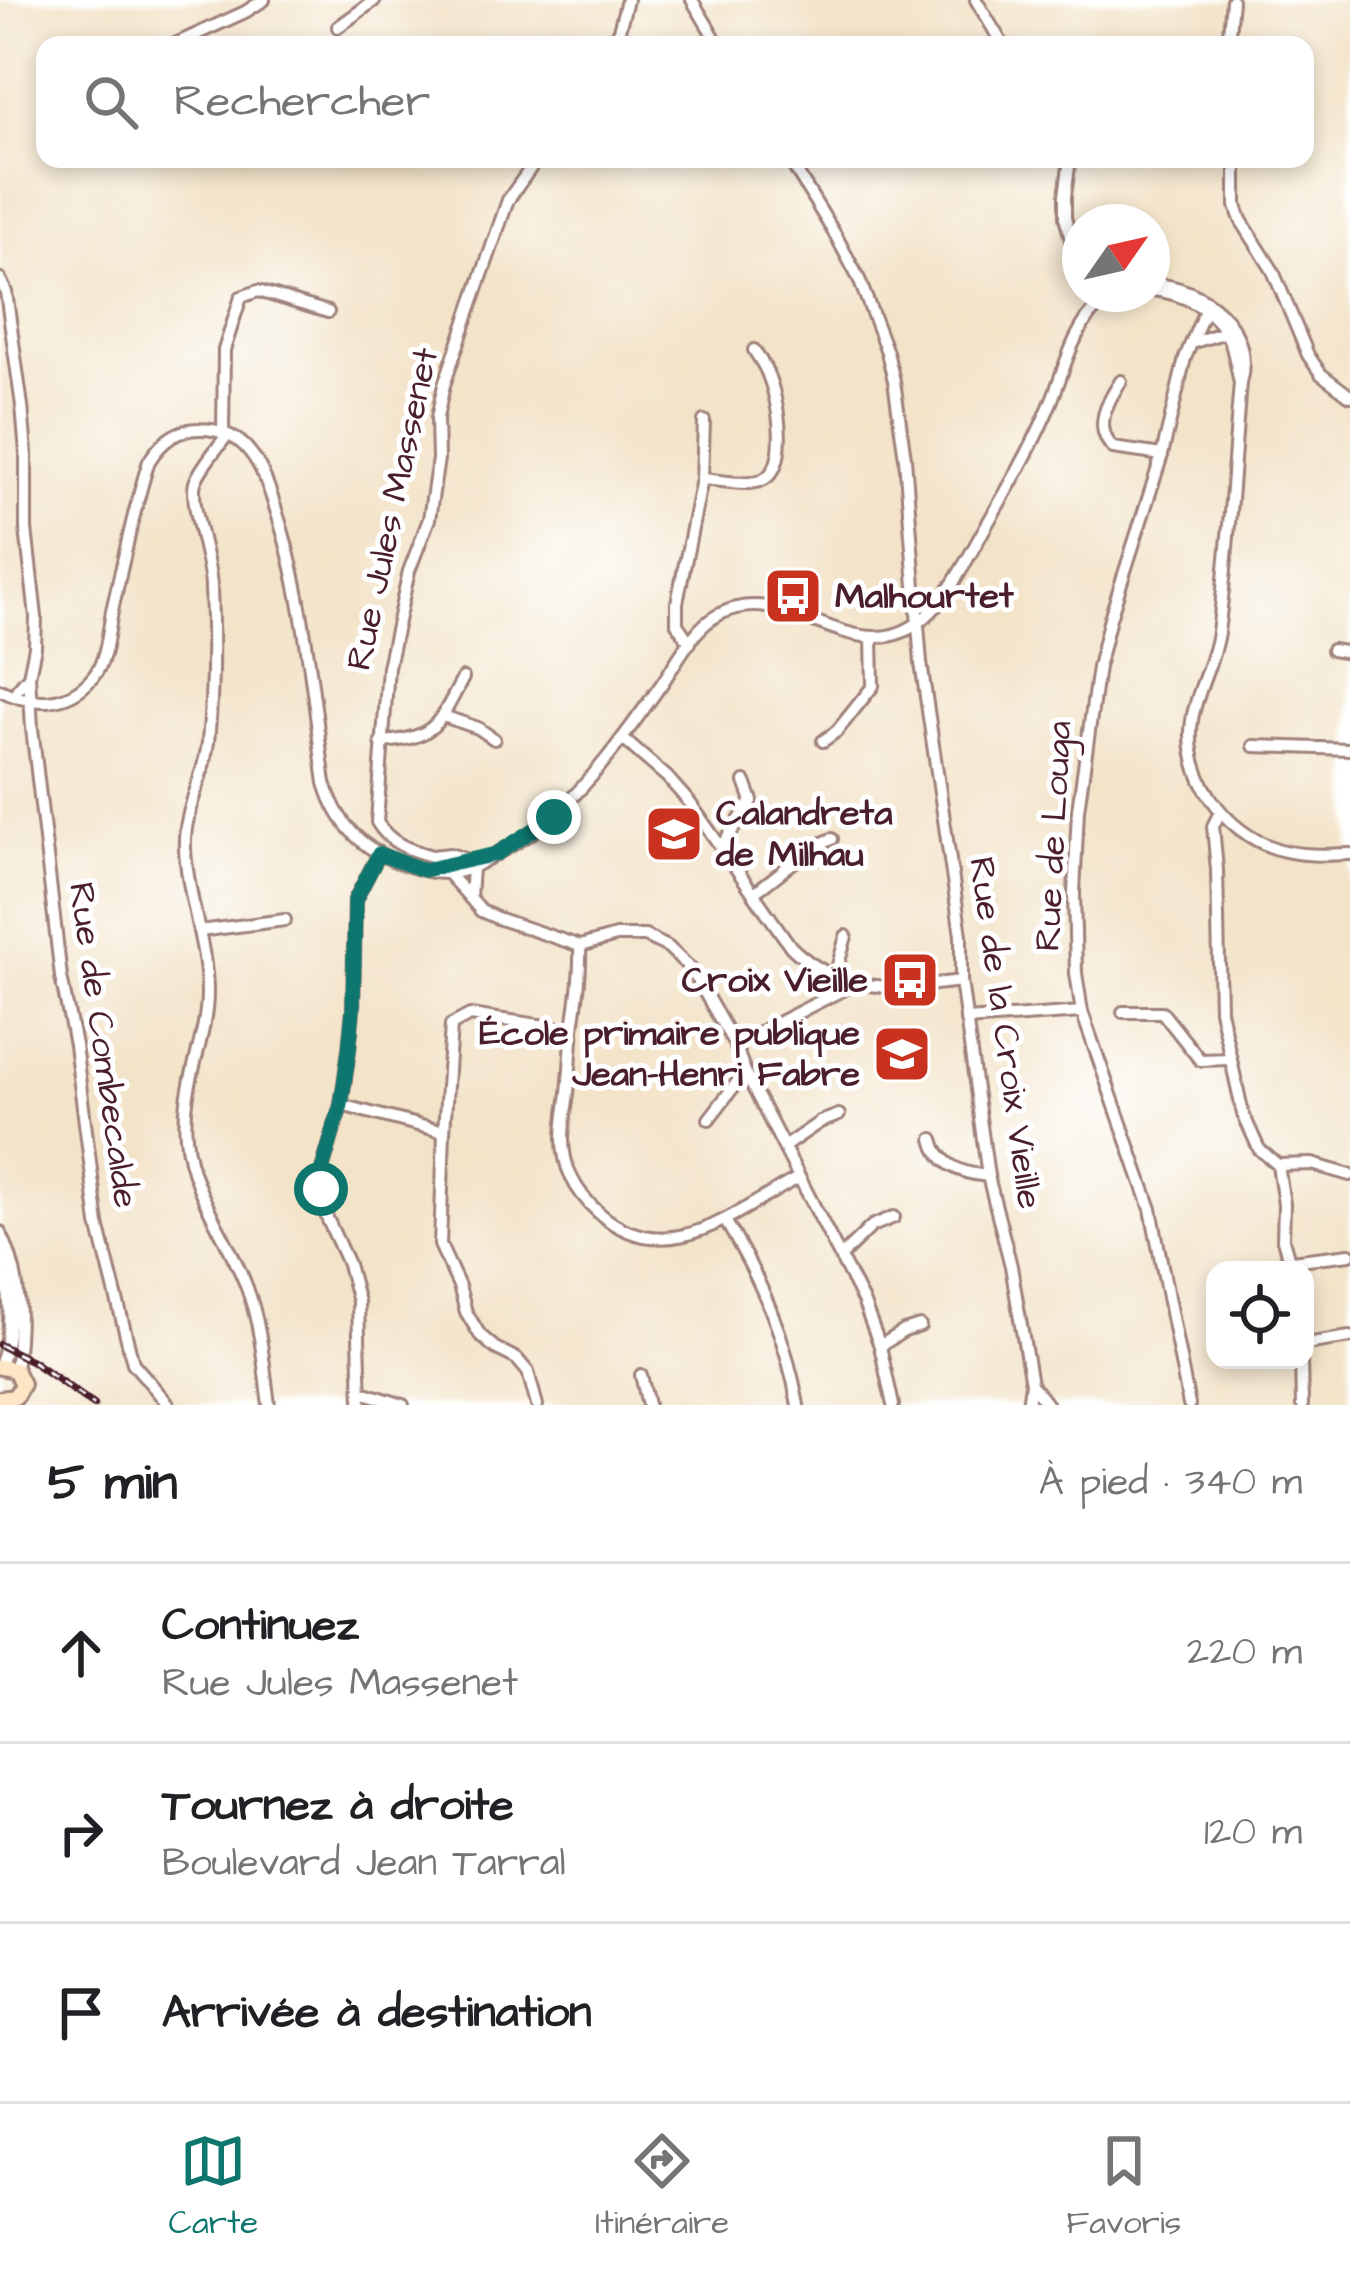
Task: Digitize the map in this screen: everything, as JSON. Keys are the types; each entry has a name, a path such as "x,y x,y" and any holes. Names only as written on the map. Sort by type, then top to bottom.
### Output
{"main road":[{"path":"5,1368 22,1384 12,1401"}],"street":[{"path":"193,36 264,0"},
{"path":"338,27 376,0"},
{"path":"617,36 627,0"},
{"path":"692,0 714,36"},
{"path":"976,0 998,36"},
{"path":"1229,36 1232,0"},
{"name":"Rue Jules Massenet","path":"470,864 450,854 432,856 406,848 377,822 384,698 409,572 429,519 444,385 508,200 531,168"},
{"name":"Rue de la Croix Vieille","path":"795,168 859,279 887,352 904,458 914,582 908,630 921,663 961,935 961,981 988,1177 1011,1266 1031,1384 1047,1405"},
{"path":"1064,204 1069,168"},
{"path":"1236,168 1236,206 1241,220 1273,272 1308,356 1350,396"},
{"name":"Rue de Combecalde","path":"0,279 6,292 26,453 26,530 36,617 25,695 98,1224 133,1363 169,1405"},
{"path":"1170,287 1183,287 1222,312 1242,350 1244,370 1217,635 1192,720 1201,781 1220,812 1260,843 1299,854 1350,854"},
{"path":"269,1405 248,1291 189,1159 185,1133 189,1080 207,998 185,849 186,817 208,746 212,584 193,492 225,434 224,350 241,297 258,291 328,313"},
{"path":"1170,293 1205,310 1226,332 1240,383"},
{"name":"Rue de Louga","path":"1189,1405 1151,1210 1082,1012 1074,893 1087,735 1110,618 1162,455 1186,358 1205,310"},
{"path":"0,687 25,695 51,694 74,686 91,670 105,644 149,461 158,447 178,434 205,429 225,434 251,452 282,529 331,803 353,836 379,854 424,870 470,864 496,854 554,817 623,739 690,643 718,615 748,607 781,610 872,638 908,630 936,606 1026,455 1084,322 1093,312"},
{"path":"1194,342 1226,332"},
{"path":"702,478 763,481 776,468 781,452 776,400 754,350"},
{"path":"1121,381 1110,398 1103,436 1113,448 1162,455"},
{"path":"690,643 677,624 677,603 702,478 704,421"},
{"path":"914,582 936,606"},
{"name":"Rue de la Croix Vieille","path":"908,630 921,663"},
{"path":"823,741 837,731 873,686 872,638"},
{"path":"1331,650 1350,653"},
{"path":"381,742 421,736 442,716 463,678"},
{"path":"442,716 494,739"},
{"path":"623,739 667,777 722,846 791,947 816,968 852,985 896,987 961,981"},
{"path":"1254,746 1350,747"},
{"path":"722,846 752,801 745,782"},
{"path":"1220,812 1213,826 1220,1010 1243,1114 1258,1149 1278,1165 1312,1164 1350,1175"},
{"path":"755,892 816,844 832,839"},
{"path":"379,854 355,900 353,1010 341,1105 321,1189 358,1302 362,1398 403,1405"},
{"name":"Rue Jules Massenet","path":"432,856 481,911 580,946"},
{"path":"470,864 470,898"},
{"path":"199,931 284,920"},
{"path":"798,1178 726,1222 696,1233 652,1238 615,1224 582,1196 566,1162 563,1141 581,979 580,946 616,936 645,936 668,947 691,969 735,1045 863,1301 880,1346 893,1405"},
{"path":"835,976 845,936"},
{"path":"735,1045 852,985"},
{"path":"966,1021 1082,1012"},
{"path":"1124,1012 1162,1012 1200,1060 1230,1058"},
{"path":"537,1405 528,1372 480,1335 473,1324 440,1244 451,1025 470,1015 573,1030"},
{"path":"709,1118 745,1072"},
{"path":"341,1105 444,1132"},
{"path":"785,1146 839,1115"},
{"path":"933,1139 936,1152 962,1174 988,1177"},
{"path":"1278,1165 1283,1240 1290,1261"},
{"path":"841,1256 872,1226 894,1217"},
{"path":"726,1222 764,1289 786,1345 798,1405"},
{"path":"0,1232 12,1259 20,1300 5,1368"},
{"path":"1314,1261 1350,1254"},
{"path":"0,1255 9,1342 5,1368"},
{"path":"880,1346 920,1326"},
{"path":"1314,1343 1350,1337"},
{"path":"1301,1369 1302,1405"},
{"path":"640,1375 648,1405"},
{"path":"1028,1405 1031,1384"}],"railway":[{"path":"0,1345 32,1361 94,1405"}],"place":[{"name":"Malhourtet","path":"793,596"},
{"name":"Calandreta de Milhau","path":"674,834"},
{"name":"Croix Vieille","path":"910,980"},
{"name":"École primaire publique Jean-Henri Fabre","path":"902,1054"}],"route":[{"path":"321,1189 349,1050 355,900 379,854 424,870 496,854 554,817"}]}
